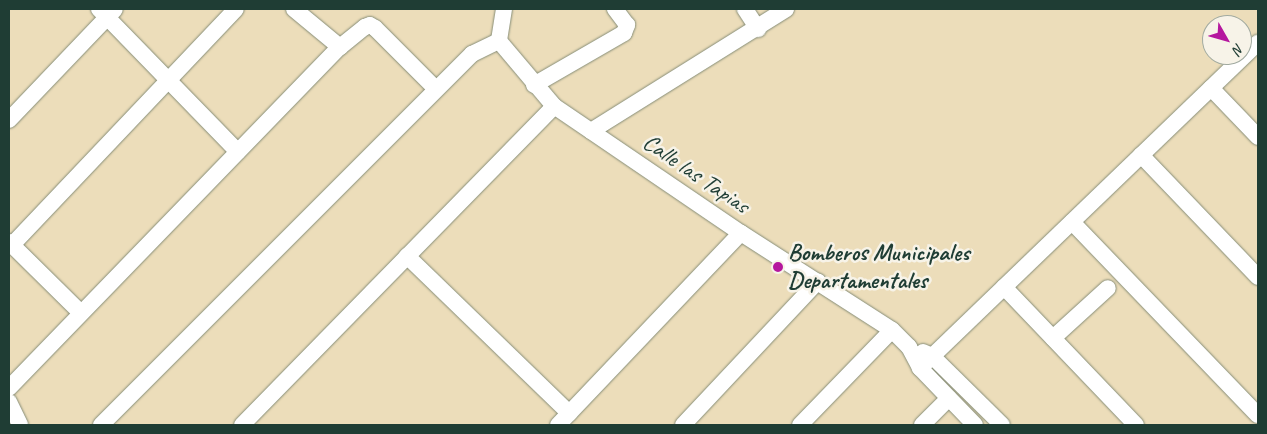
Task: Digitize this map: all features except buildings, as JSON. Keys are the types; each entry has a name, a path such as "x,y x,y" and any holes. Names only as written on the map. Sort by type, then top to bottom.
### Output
{"street":[{"path":"80,312 10,243 236,9"},
{"path":"294,9 340,47"},
{"path":"101,425 472,54 499,42 504,9"},
{"path":"534,85 624,33 627,25 615,9"},
{"path":"745,9 758,29"},
{"path":"591,131 758,29 786,9"},
{"path":"9,120 107,12 168,80 238,152"},
{"path":"9,388 80,312 340,47 370,25 436,89"},
{"name":"Calle las Tapias","path":"499,42 554,106 741,233 892,330 909,347"},
{"path":"920,368 1258,43"},
{"path":"1211,88 1258,137"},
{"path":"242,425 554,106"},
{"path":"1141,155 1258,277"},
{"path":"1072,222 1258,415"},
{"path":"408,256 563,419 741,233"},
{"path":"683,425 818,281"},
{"path":"1004,287 1136,425"},
{"path":"1053,338 1108,288"},
{"path":"800,425 892,330"},
{"path":"909,347 932,356 1002,425"},
{"path":"909,347 920,368 975,425"},
{"path":"922,425 949,398"},
{"path":"9,402 20,425"}],"place":[{"name":"Bomberos Municipales Departamentales","path":"778,267"}]}
